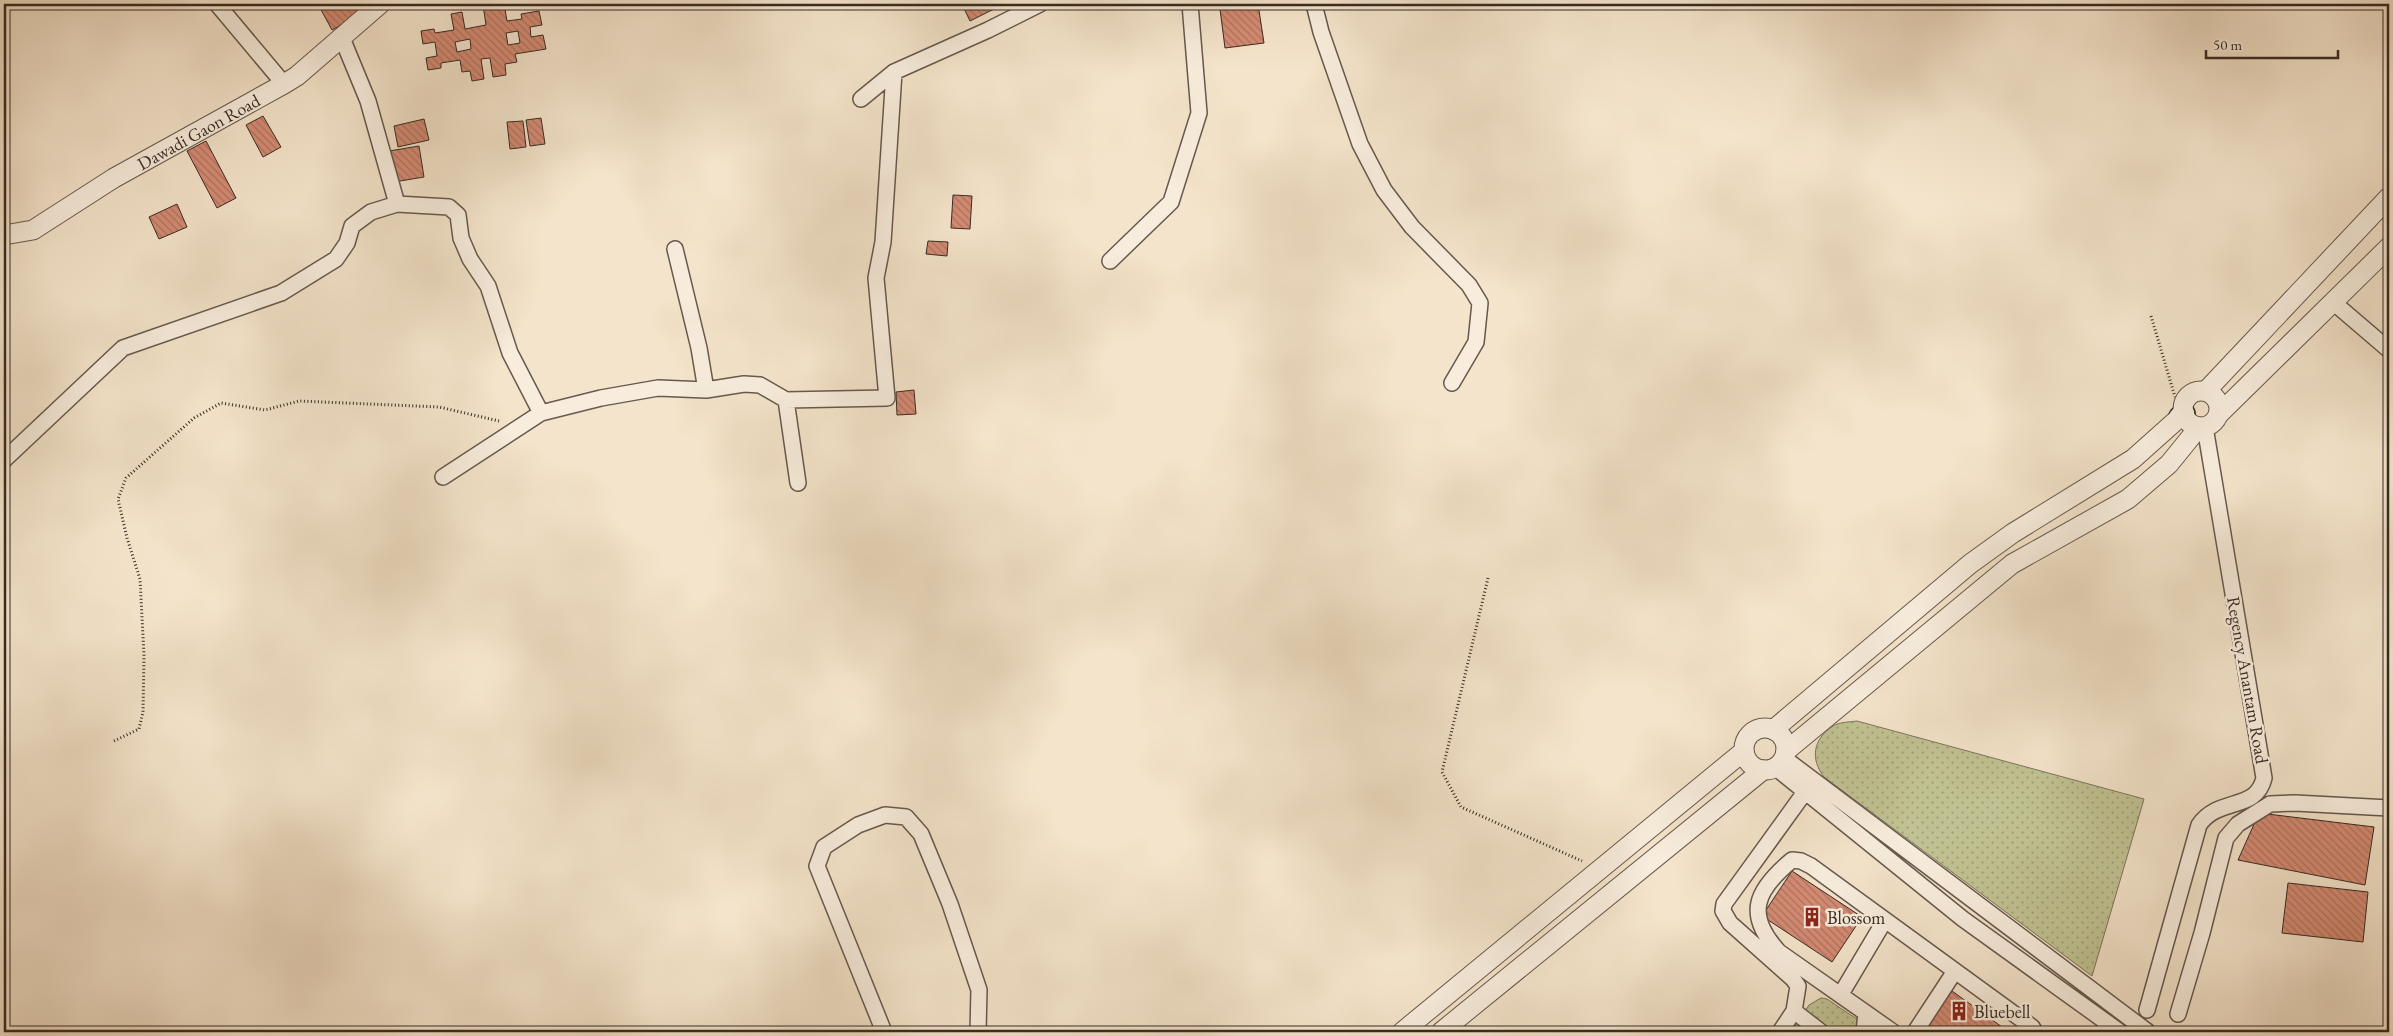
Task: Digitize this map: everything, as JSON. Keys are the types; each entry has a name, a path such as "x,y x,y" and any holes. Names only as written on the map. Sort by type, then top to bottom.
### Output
{"street":[{"path":"217,4 284,84"},
{"name":"Dawadi Gaon Road","path":"4,234 33,230 114,178 284,84 342,38 380,4"},
{"path":"861,99 894,72 988,30 1040,4"},
{"path":"1110,261 1171,202 1199,112 1190,4"},
{"path":"1314,4 1321,32 1360,144 1384,190 1412,227 1469,285 1480,303 1476,342 1452,382"},
{"path":"342,38 368,101 397,204"},
{"path":"442,477 541,413 601,398 658,388 706,390 744,384 760,386 786,400 887,398 876,278 883,242 894,72"},
{"path":"2206,391 2389,198"},
{"path":"4,460 123,348 281,293 336,259 347,243 352,226 371,212 397,204 449,207 458,215 461,238 470,259 488,286 510,353 541,413"},
{"path":"1441,1032 1777,762 2012,564 2128,499 2169,464 2197,420 2333,302 2389,247"},
{"path":"675,249 699,348 706,390"},
{"path":"2333,302 2389,350"},
{"path":"1773,730 1970,564 2013,533 2197,420 2219,404 2216,398 2206,391 2200,390 2189,395 2183,405 2197,420"},
{"path":"786,400 798,483"},
{"name":"Regency Anantam Road","path":"2148,1032 2148,1010 2199,825 2206,815 2214,809 2248,800 2262,786 2264,768 2197,420"},
{"path":"1777,762 1783,738 1773,730 1759,729 1753,732 1745,744 1744,751 1750,764 1777,762 1814,780 1975,902 2128,1026 2148,1032"},
{"path":"1402,1032 1598,869 1744,751"},
{"path":"1777,762 1805,792 1963,919 2120,1032"},
{"path":"1780,1032 1794,1011 1798,986 1793,979 1730,924 1723,911 1724,904 1814,780"},
{"path":"2262,786 2270,804"},
{"path":"2178,1014 2202,933 2226,838 2238,824 2270,804 2295,803 2389,808"},
{"path":"884,1032 817,866 824,847 858,825 885,815 906,818 921,834 925,843 950,904 979,990 978,1032"},
{"path":"1893,1032 1779,952 1765,937 1756,914 1762,893 1783,867 1792,860 1801,861 1885,920 2032,1027 2035,1032"},
{"path":"1963,919 1975,902"},
{"path":"1841,994 1885,920"},
{"path":"1915,1032 1955,971"},
{"path":"2128,1026 2148,1010"},
{"path":"1794,1011 1821,1032"},
{"path":"1864,1032 1866,1013"}],"path":[{"path":"2151,316 2197,420"},
{"path":"114,741 139,729 143,712 144,655 140,579 127,538 118,499 126,478 194,418 221,403 265,410 299,401 440,407 522,426"},
{"path":"1488,578 1442,772 1461,807 1598,869"}],"green space":[{"path":"1857,721 2144,799 2092,976 1824,777 1815,756 1821,737 1835,725"},
{"path":"1821,998 1827,999 1876,1032 1791,1032 1809,1005"}],"building":[{"path":"322,4 371,4 373,7 332,30 319,6"},
{"path":"504,4 507,21 522,19 521,14 539,11 542,25 530,27 531,37 543,35 546,49 515,54 517,62 505,64 506,75 493,77 490,58 481,59 484,79 472,81 470,71 462,72 460,60 441,63 441,68 428,70 426,58 437,56 435,42 423,44 421,31 434,29 435,33 454,30 451,14 462,12 465,29 486,25 483,5","holes":["518,31 520,43 508,45 506,33","470,39 471,49 457,52 455,42"]},
{"path":"962,4 1004,4 970,21"},
{"path":"1258,4 1264,43 1225,48 1220,9"},
{"path":"263,116 281,147 263,157 246,125"},
{"path":"541,118 545,144 530,146 526,120"},
{"path":"424,119 429,140 398,147 394,126"},
{"path":"523,121 526,147 510,149 507,122"},
{"path":"206,141 236,198 217,208 187,151"},
{"path":"419,146 424,177 394,182 389,151"},
{"path":"953,195 972,196 970,229 951,228"},
{"path":"177,204 187,227 159,239 149,217"},
{"path":"928,241 948,242 947,256 926,254"},
{"path":"914,390 916,414 897,415 896,392"},
{"path":"2259,813 2374,827 2365,885 2238,860"},
{"name":"Blossom","path":"1792,871 1862,917 1832,962 1762,916"},
{"path":"2288,883 2368,892 2363,942 2282,933"},
{"name":"Bluebell","path":"1952,991 2009,1032 1923,1032"}],"place":[{"name":"Blossom","path":"1812,917"},
{"name":"Bluebell","path":"1959,1011"}]}
